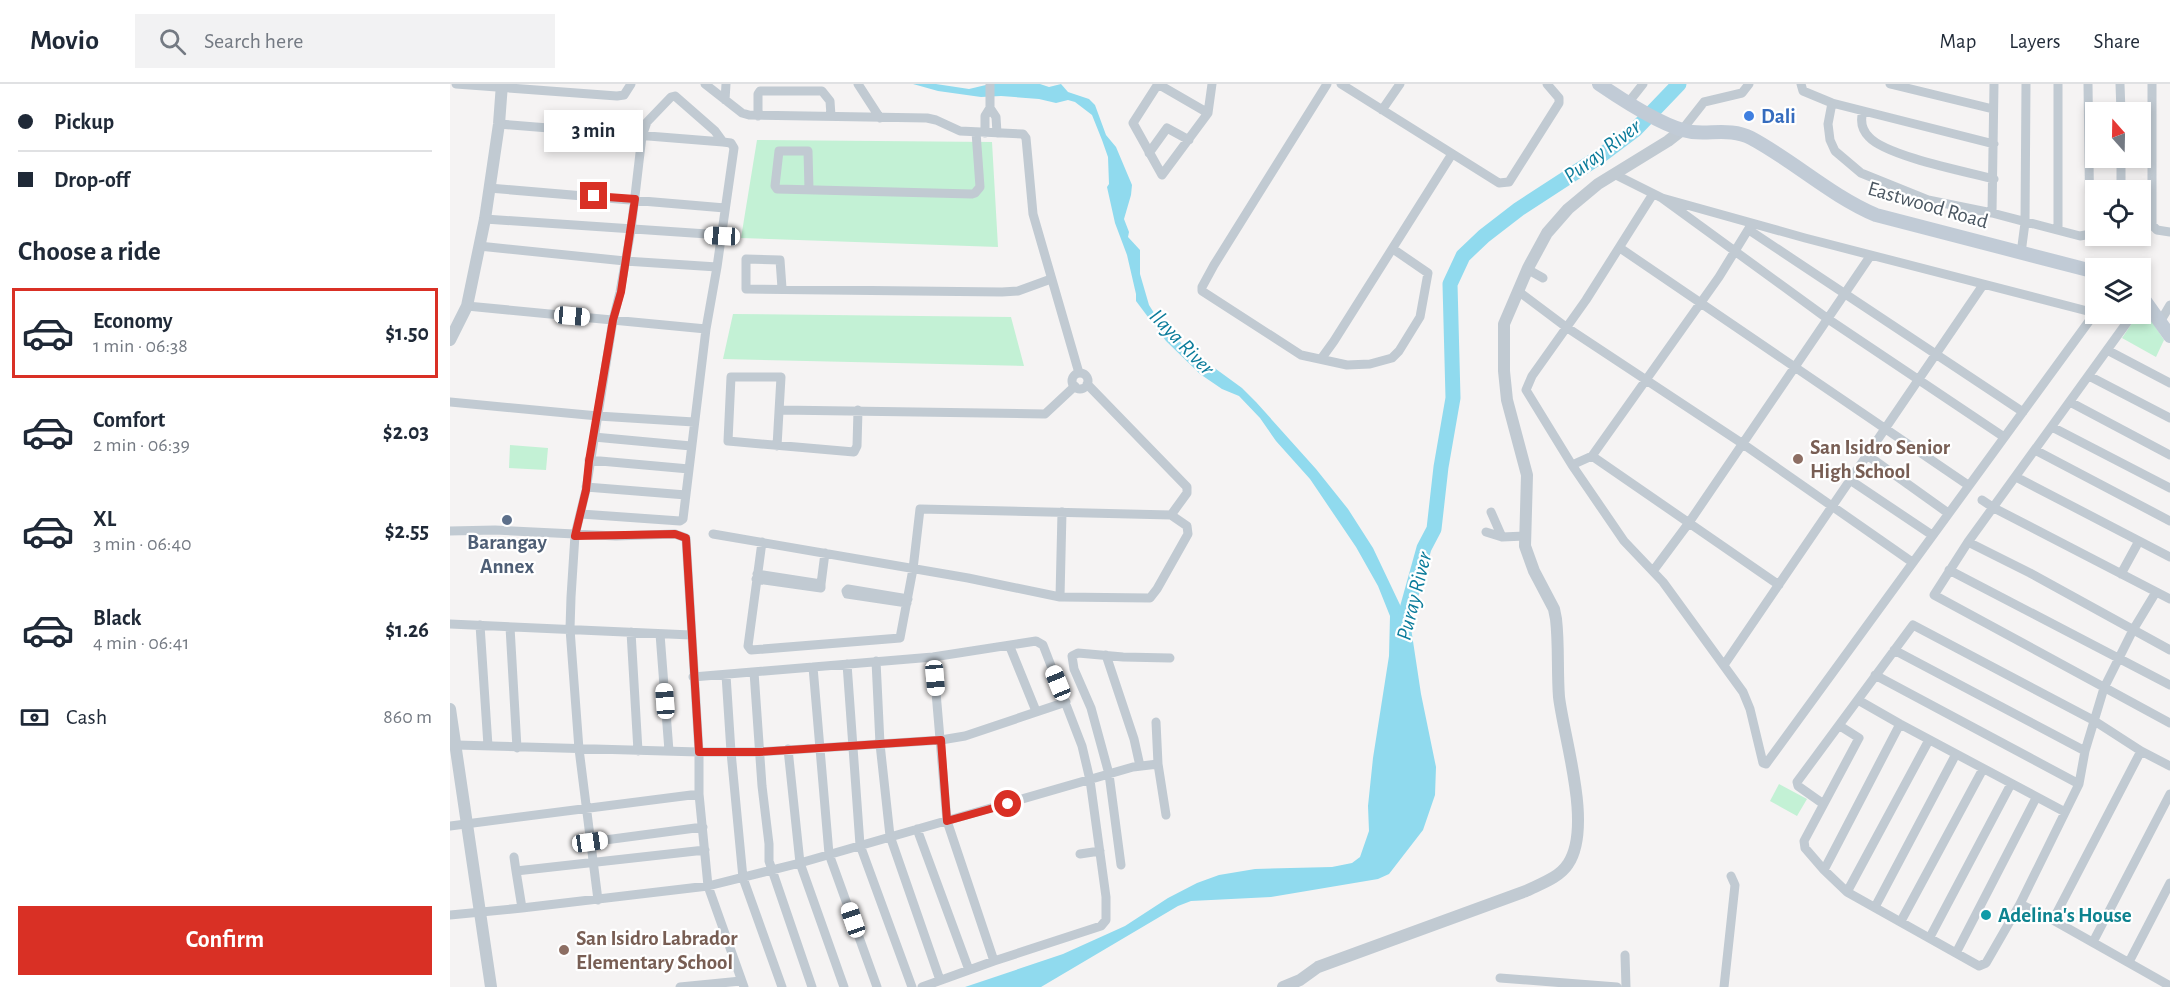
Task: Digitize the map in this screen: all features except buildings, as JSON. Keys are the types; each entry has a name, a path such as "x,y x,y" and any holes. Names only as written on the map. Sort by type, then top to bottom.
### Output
{"main road":[{"name":"Eastwood Road","path":"1599,84 1630,104 1677,128 1692,132 1726,132 1749,137 1855,206 1876,215 2085,269"},
{"path":"2151,310 2170,336"}],"street":[{"path":"456,84 502,85 617,96 624,95 631,84"},
{"path":"705,84 742,113 758,116 927,118 960,132 1023,134 1026,138 1033,214 1079,373"},
{"path":"725,100 726,84"},
{"path":"858,84 880,118"},
{"path":"809,189 808,151 779,151 777,189 975,193 980,187 980,133 990,106 990,84"},
{"path":"1208,113 1158,84 1133,123 1160,173 1163,174 1208,113 1212,84"},
{"path":"1327,84 1251,204 1202,287 1202,291 1301,355 1347,365 1370,364 1392,358 1399,351 1420,317 1428,273 1393,249"},
{"path":"1341,84 1499,183 1509,182 1559,103 1559,98 1547,84"},
{"path":"1382,110 1400,84"},
{"path":"1630,104 1643,84"},
{"path":"1284,987 1300,980 1318,967 1526,891 1560,872 1568,864 1577,834 1575,789 1559,696 1556,619 1554,609 1525,546 1527,475 1507,400 1504,371 1504,324 1527,269 1547,233 1568,209 1598,184 1668,141 1677,128 1704,102 1742,93 1749,84"},
{"path":"1801,84 1803,91 1832,103 1994,144"},
{"path":"1890,84 1993,109"},
{"path":"1992,213 1994,84"},
{"path":"2021,253 2025,223 2026,84"},
{"path":"2058,84 2058,230"},
{"path":"2088,84 2091,180"},
{"path":"2120,84 2121,102"},
{"path":"2152,84 2152,225 2157,230 2170,232"},
{"path":"450,340 467,306 485,219 499,124 502,85"},
{"path":"758,116 760,91 822,91 830,101 831,116"},
{"path":"598,900 585,809 570,629 575,536 586,487 613,320 631,231 642,136 650,119 671,97 675,96 715,131 723,142"},
{"path":"1832,103 1828,124 1830,140 1835,151 1861,173 1928,200 1992,213 2080,236 2085,235"},
{"path":"990,106 996,117 997,133"},
{"path":"1863,111 1863,128 1869,138 1877,143 1910,157 1994,179"},
{"path":"499,124 723,142 731,143 734,148 706,329 683,519 680,521 581,514"},
{"path":"1149,153 1167,128 1189,140"},
{"path":"1321,359 1452,154"},
{"path":"1614,174 1658,196 1751,226 2095,313 1766,764 1763,762 1750,709 1743,692 1663,582 1624,541 1572,465 1526,390 1532,376 1658,196"},
{"path":"489,188 725,208"},
{"path":"1658,196 1828,318 2004,437"},
{"path":"485,219 722,236"},
{"path":"1572,465 1592,456 1700,304 1751,226"},
{"path":"1751,226 1845,294 2023,412"},
{"path":"479,246 625,261 717,267"},
{"path":"1620,248 1968,485"},
{"path":"1653,571 1688,524 1871,255"},
{"path":"782,288 780,260 746,259 746,289 1002,292 1018,291 1051,279"},
{"path":"1527,269 1543,278"},
{"path":"1724,665 1983,285"},
{"path":"1518,291 1566,327 1743,444 1912,562"},
{"path":"2160,322 2170,305"},
{"path":"467,306 706,329"},
{"path":"2126,324 1968,542 1934,593 1935,597 2170,723"},
{"path":"2107,350 2170,383"},
{"path":"1079,373 1086,376 1087,384 1187,487 1186,493 1171,516"},
{"path":"1075,386 1073,378 1079,373"},
{"path":"777,446 781,377 731,376 728,441 777,446 854,452 857,446 858,410"},
{"path":"2089,376 2170,418"},
{"path":"1075,386 1083,388 1087,384"},
{"path":"780,410 1045,414 1075,386"},
{"path":"450,402 598,416 694,422"},
{"path":"2070,402 2170,454"},
{"path":"2052,427 2170,488"},
{"path":"594,437 691,446"},
{"path":"2035,450 2170,521"},
{"path":"1867,455 1948,513"},
{"path":"1592,456 1779,585"},
{"path":"589,460 689,470"},
{"path":"2016,477 2170,557"},
{"path":"1850,480 1932,535"},
{"path":"586,487 686,495"},
{"path":"1982,500 2170,599"},
{"path":"713,534 762,542 825,553 913,569 1060,597 1150,598 1188,534 1187,526 1171,516 920,509 913,569 900,638 751,650 748,646 762,542"},
{"path":"1060,597 1062,512"},
{"path":"1491,512 1502,537"},
{"path":"450,531 495,530 575,536 675,534 686,538 699,752 699,794 708,886 742,984 680,987"},
{"path":"1486,532 1502,537 1525,536"},
{"path":"2121,574 2139,540"},
{"path":"1968,542 2030,573 2170,650"},
{"path":"757,576 820,589 825,553"},
{"path":"1949,570 2170,685"},
{"path":"848,589 908,601 847,594 846,591 848,589"},
{"path":"1840,726 1858,738 1803,844 1824,870 1847,892 1979,966 1986,963 2020,904 2079,784 2085,751 2104,688 2133,630 2156,592"},
{"path":"450,624 691,635"},
{"path":"480,625 488,746"},
{"path":"1822,804 1798,786 1797,782 1911,626 1916,626 2094,720 2141,751 2170,766"},
{"path":"510,627 517,748"},
{"path":"631,632 638,751"},
{"path":"660,634 669,751"},
{"path":"693,677 933,657 1010,647 1036,641 1043,645 1082,746 1090,780 1106,897 1104,923 1101,926 922,987"},
{"path":"1010,647 1036,711"},
{"path":"1894,650 2085,751"},
{"path":"1121,865 1109,774 1091,708 1074,669 1072,656 1078,653 1170,658"},
{"path":"1106,655 1134,739 1140,766"},
{"path":"933,657 947,821 994,961"},
{"path":"876,661 880,744 890,836 940,980"},
{"path":"847,664 860,845 912,987"},
{"path":"813,667 830,854 877,987"},
{"path":"754,672 759,752 771,870 812,987"},
{"path":"726,675 742,878 782,987"},
{"path":"1875,675 2079,784"},
{"path":"1858,700 2065,812"},
{"path":"453,737 488,746 517,748 759,752 851,744 941,740 965,736 1066,702"},
{"path":"450,709 491,987"},
{"path":"1156,722 1158,764 1166,815"},
{"path":"1824,870 1900,724"},
{"path":"1847,892 1929,740"},
{"path":"788,749 800,863 844,987"},
{"path":"2053,920 2141,751"},
{"path":"1875,907 1956,754"},
{"path":"450,915 522,909 708,886 800,863 1109,774 1158,764"},
{"path":"1900,921 1983,769"},
{"path":"1930,937 2011,784"},
{"path":"450,826 699,794"},
{"path":"2093,942 2170,794"},
{"path":"1956,953 2036,798"},
{"path":"590,842 703,827"},
{"path":"917,830 948,899 969,970"},
{"path":"516,871 705,850"},
{"path":"1080,854 1100,851"},
{"path":"514,857 522,909"},
{"path":"1724,987 1735,885 1731,876"},
{"path":"2128,962 2170,883"},
{"path":"2020,904 2170,986"},
{"path":"1625,955 1626,987"},
{"path":"1500,978 1617,987"}],"green space":[{"path":"757,140 992,142 998,247 741,238"},
{"path":"733,314 1011,317 1024,366 723,359"},
{"path":"2151,320 2164,340 2156,357 2122,338 2131,324 2151,324"},
{"path":"510,445 548,448 546,470 509,468"},
{"path":"1779,784 1807,799 1797,816 1770,801"}],"water":[{"path":"913,84 936,84 969,89 990,84 1040,84 1049,87 1061,84 1068,92 1089,99 1095,105 1106,135 1116,147 1132,185 1124,219 1129,232 1128,237 1140,250 1140,274 1149,305 1154,313 1183,345 1242,388 1256,402 1316,469 1348,509 1373,548 1411,628 1421,694 1436,767 1435,795 1423,830 1389,874 1378,879 1271,897 1191,901 1178,906 1041,987 965,987 1063,954 1125,926 1168,898 1219,875 1255,869 1332,867 1352,863 1360,857 1369,831 1368,806 1389,656 1390,616 1378,586 1356,547 1310,479 1239,396 1222,389 1200,374 1166,341 1136,301 1127,255 1115,223 1107,187 1109,184 1108,157 1092,115 1075,102 1068,100 1056,103 1039,99 981,97 938,91"}],"waterway":[{"name":"Puray River","path":"1402,635 1424,548 1434,529 1441,467 1453,398 1450,284 1463,256 1484,236 1519,209 1599,157 1635,130 1679,84"}],"place":[{"name":"Dali","path":"1749,116"},
{"name":"San Isidro Senior High School","path":"1798,459"},
{"name":"Barangay Annex","path":"507,520"},
{"name":"Adelina's House","path":"1986,915"},
{"name":"San Isidro Labrador Elementary School","path":"564,950"}],"route":[{"path":"594,196 635,199 621,292 613,320 589,461 586,490 575,536 675,534 686,538 699,752 759,752 851,744 941,740 947,821 1008,804"}],"water label":[{"name":"Ilaya River","path":"1182,342"}]}
